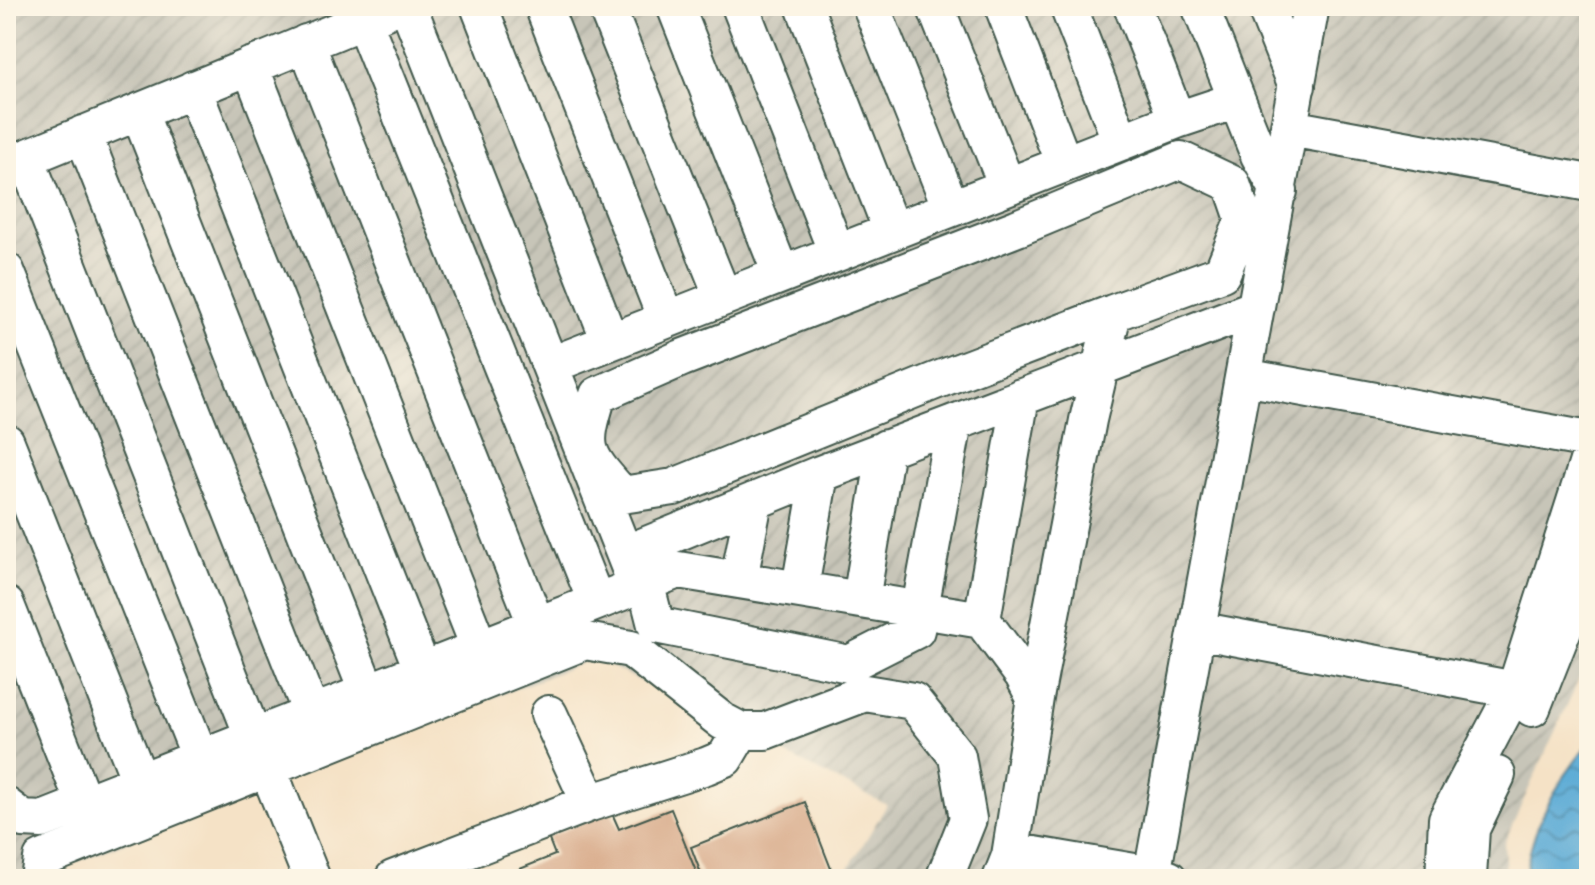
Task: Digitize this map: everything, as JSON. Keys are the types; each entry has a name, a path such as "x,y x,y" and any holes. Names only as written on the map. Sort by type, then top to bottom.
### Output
{"lane":[{"path":"253,736 16,162 397,6"},
{"path":"408,6 656,625 849,664 916,630 954,423"},
{"path":"479,6 610,341"},
{"path":"543,6 666,319"},
{"path":"606,6 723,297"},
{"path":"675,6 781,274"},
{"path":"740,6 837,253"},
{"path":"804,6 892,231"},
{"path":"871,6 951,208"},
{"path":"935,6 1007,186"},
{"path":"1003,6 1064,164"},
{"path":"1068,6 1121,142"},
{"path":"1132,6 1177,120"},
{"path":"1200,6 1259,155 1279,191"},
{"path":"1265,6 1298,88"},
{"path":"1113,313 1099,366 1006,865 1160,877 1197,630 1311,6"},
{"path":"363,20 596,601"},
{"path":"306,43 536,624"},
{"path":"250,66 479,647"},
{"path":"193,89 422,669"},
{"path":"551,365 1177,120 1237,100"},
{"path":"139,112 367,691"},
{"path":"1290,128 1589,183"},
{"path":"83,134 311,713"},
{"path":"1181,160 1232,184 1244,219 1222,273 1113,313 674,487 622,495 592,461 587,432 598,395 682,358 1017,228 1181,160"},
{"path":"6,271 200,757"},
{"path":"12,822 42,820 596,601 754,501 1256,308"},
{"path":"1244,377 1589,440"},
{"path":"982,620 1021,397"},
{"path":"6,442 140,781"},
{"path":"861,600 886,448"},
{"path":"1444,879 1447,819 1515,690 1589,458"},
{"path":"800,588 820,474"},
{"path":"739,579 754,501"},
{"path":"1468,879 1471,829 1535,703 1576,597 1589,542"},
{"path":"636,573 678,570 982,620 1023,675 1035,698"},
{"path":"6,605 84,803"},
{"path":"1197,630 1515,690"},
{"path":"39,879 42,859 585,641 631,649 722,721 741,731 765,731 865,693 913,701 957,756 968,819 944,879"},
{"path":"549,714 590,803"},
{"path":"393,879 590,803 725,758 741,731"},
{"path":"268,769 312,879"}],"shaded area":[{"path":"6,6 1589,6 1589,657 1504,843 1506,879 842,879 887,805 594,658 56,870 59,879 6,879"}],"water":[{"path":"1589,744 1589,879 1525,879 1532,841 1546,807"}],"building":[{"path":"805,802 835,879 703,879 691,847"},
{"path":"671,809 699,879 495,879 555,855 548,837 611,811 619,829"}]}
